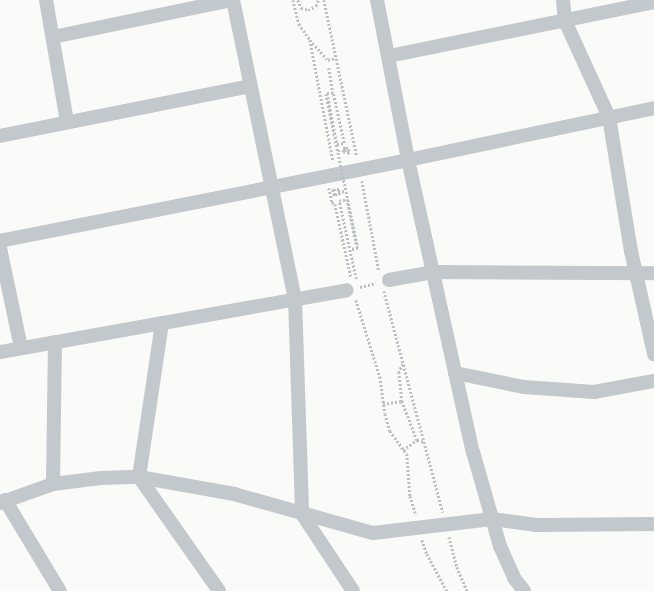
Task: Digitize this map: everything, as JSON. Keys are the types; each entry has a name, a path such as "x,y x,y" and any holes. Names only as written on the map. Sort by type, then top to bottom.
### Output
{"street":[{"path":"46,0 67,121"},
{"path":"52,37 232,0 295,299 302,514 353,591"},
{"path":"377,0 408,160 434,272 455,373 500,546 514,578 524,591"},
{"path":"563,0 565,21 609,117 636,275 654,354"},
{"path":"389,56 654,2"},
{"path":"0,136 67,121 250,86"},
{"path":"0,240 271,185 408,160 654,108"},
{"path":"0,248 21,348"},
{"path":"385,281 434,272 636,275 654,273"},
{"path":"0,352 350,289"},
{"path":"162,323 139,477 219,591"},
{"path":"53,484 55,342"},
{"path":"455,373 524,387 594,392 654,381"},
{"path":"60,591 3,502 53,484 101,478 139,477 234,494 373,533 418,526 492,519 537,525 654,524"}],"path":[{"path":"293,0 297,14 310,40 328,60 336,58"},
{"path":"298,0 302,8"},
{"path":"302,8 311,9 318,0"},
{"path":"324,0 359,169 403,363 457,567 467,591"},
{"path":"297,14 302,8"},
{"path":"310,40 330,174 332,202 335,204 350,289 380,377 383,404 390,431 408,460 410,496 427,554 448,591"},
{"path":"328,97 337,144 344,143 329,68"},
{"path":"333,93 326,94 358,248 350,250"},
{"path":"338,151 344,150 346,147 349,153 343,152 343,149 343,148 346,147 349,149 349,154"},
{"path":"334,188 335,196 339,194 339,192 339,190 335,189 336,195 338,192 342,192 346,191"},
{"path":"356,279 339,201 346,199 357,247"},
{"path":"350,289 385,281"},
{"path":"403,363 399,372 402,401 417,440"},
{"path":"383,404 402,401"},
{"path":"417,440 424,442"},
{"path":"403,450 417,440"}]}
